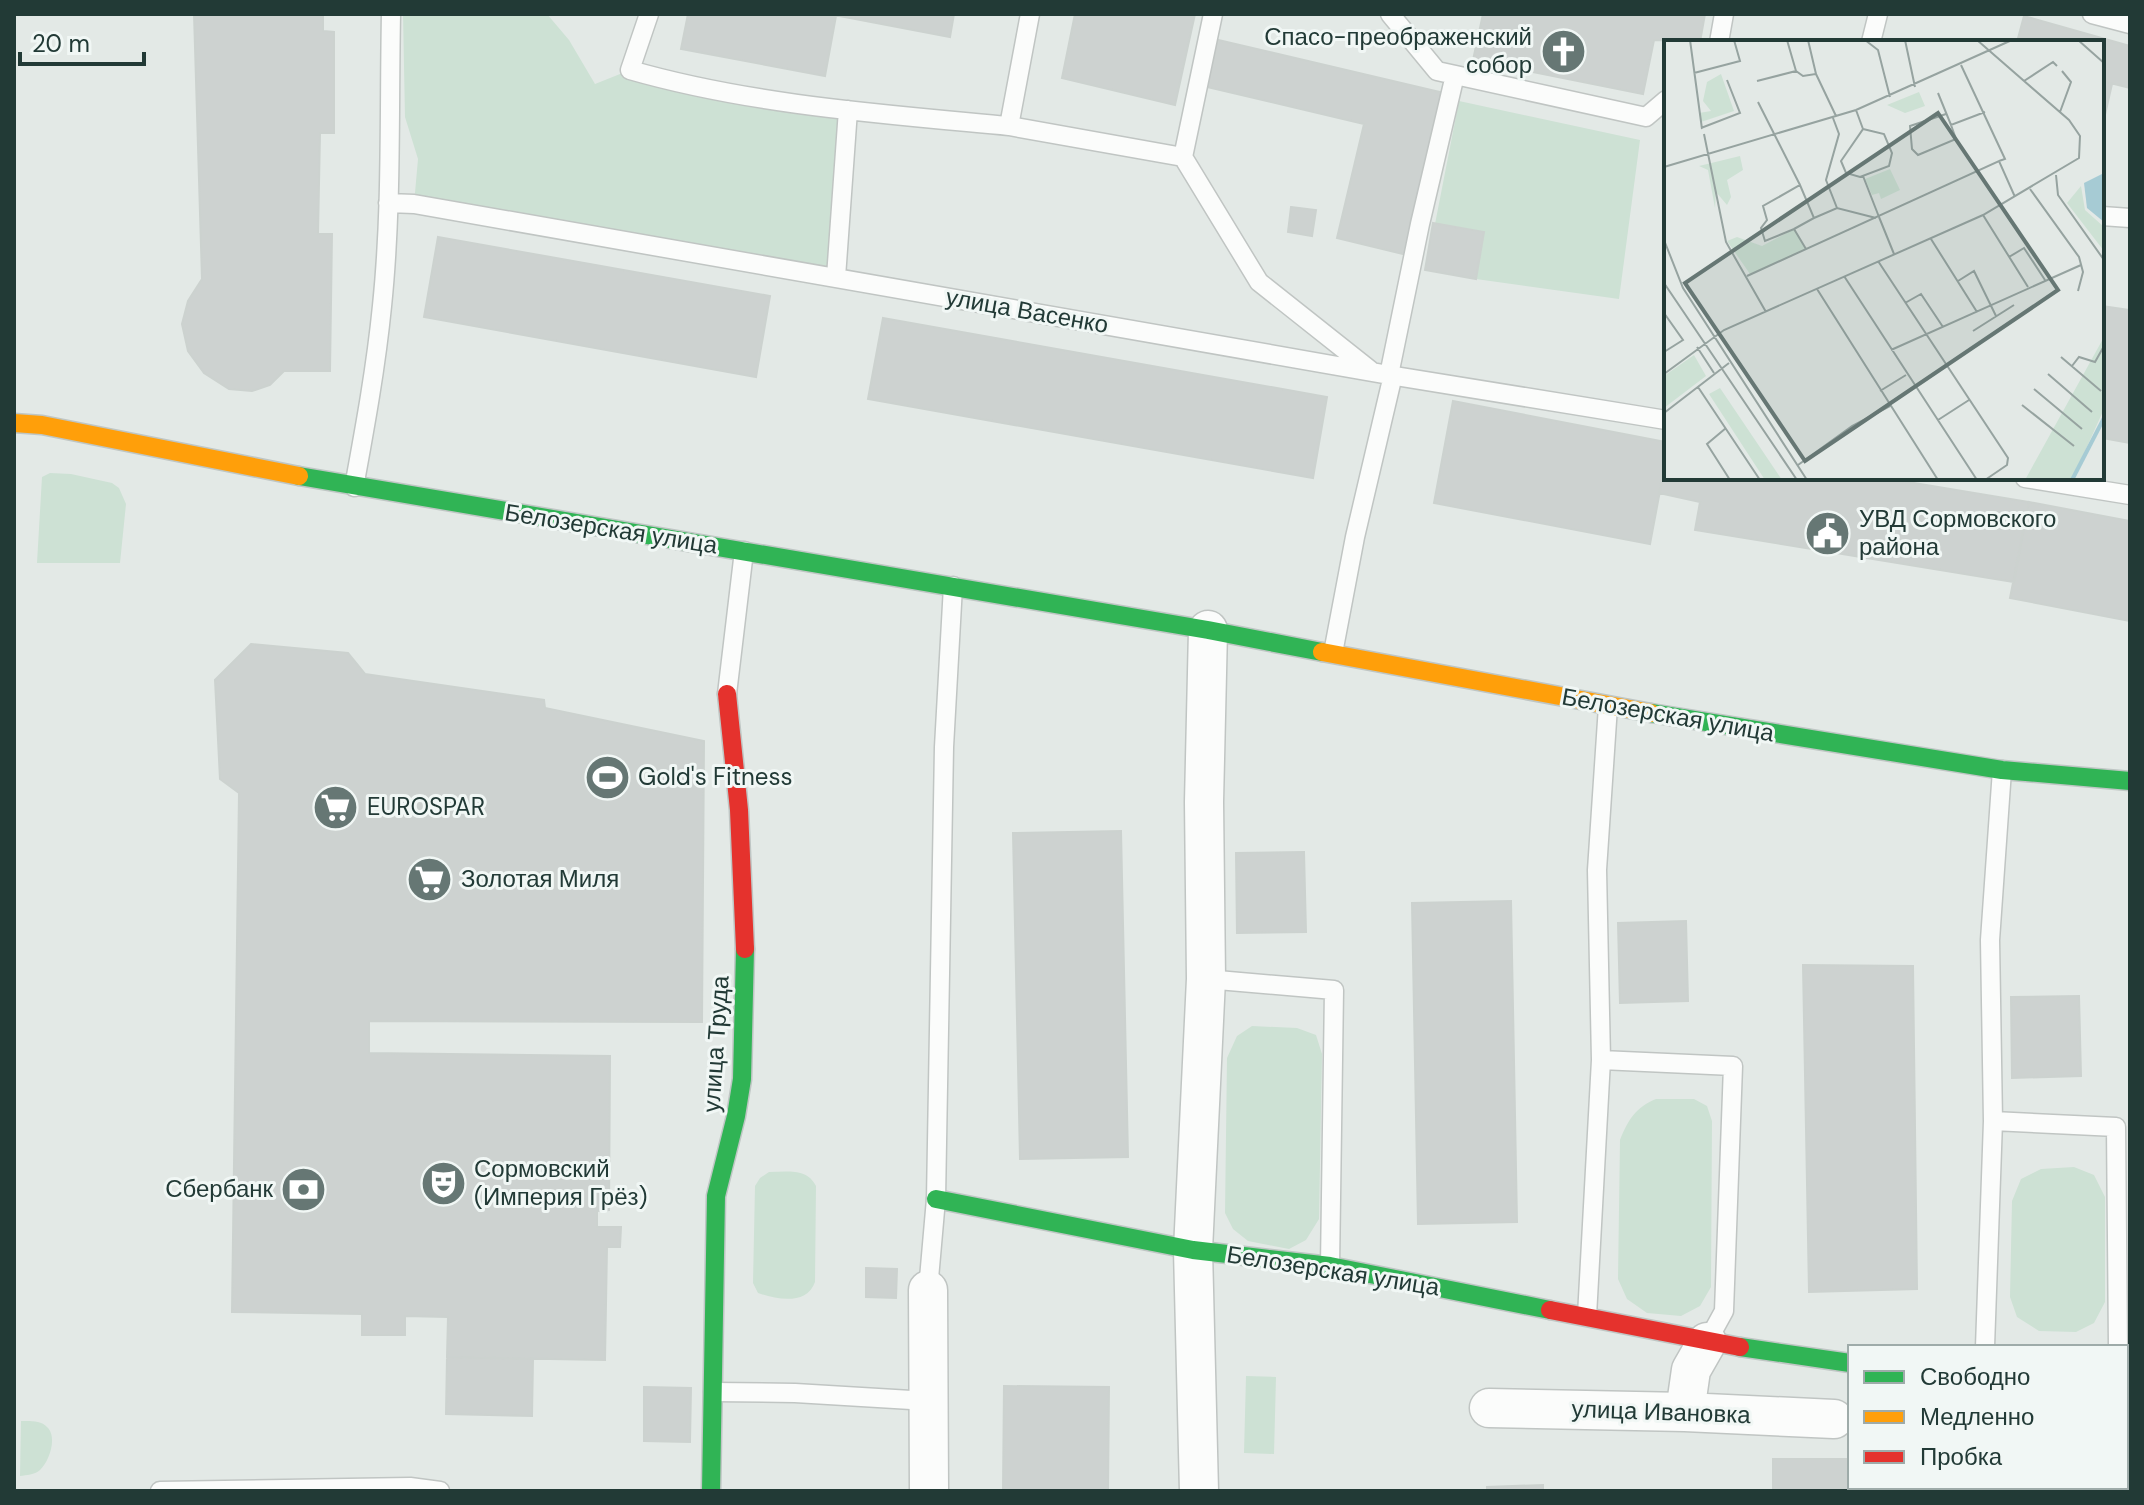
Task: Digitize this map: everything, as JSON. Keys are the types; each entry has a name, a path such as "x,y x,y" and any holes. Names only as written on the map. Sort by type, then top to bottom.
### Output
{"street":[{"name":"Белозерская улица","path":"14,423 42,425 354,487 1208,630 1608,706 2002,770 2130,781"},
{"name":"Белозерская улица","path":"1199,1491 1193,1250 1206,979 1204,802 1208,630"},
{"name":"улица Труда","path":"711,1491 716,1196 742,1086 746,940 739,784 727,694"},
{"name":"Белозерская улица","path":"936,1199 1193,1250 1330,1266 1707,1342 1848,1363"},
{"path":"928,1290 929,1491"},
{"path":"1685,1412 1691,1370 1707,1342"},
{"name":"улица Ивановка","path":"1489,1408 1834,1419"}],"lane":[{"path":"354,487 382,304 388,203 391,14"},
{"path":"649,14 630,70 675,83 848,110 1009,126 1183,157"},
{"path":"1009,126 1030,14"},
{"path":"1213,14 1183,157 1259,282 1385,374"},
{"path":"1390,14 1437,71 1646,117 1664,102"},
{"path":"1719,40 1724,14"},
{"path":"1872,40 1878,14"},
{"path":"2092,14 2130,24"},
{"path":"1333,653 1385,374 1455,75"},
{"path":"836,277 848,110"},
{"name":"улица Васенко","path":"388,203 414,204 1385,374 1664,420"},
{"path":"2104,216 2130,218"},
{"path":"2037,480 2130,495"},
{"path":"727,694 744,551"},
{"path":"928,1290 936,1199 944,747 953,586"},
{"path":"1587,1316 1601,1060 1597,870 1608,706"},
{"path":"1985,1345 1993,1121 1990,940 2002,770"},
{"path":"1206,979 1334,990 1330,1266"},
{"path":"1601,1060 1733,1066 1724,1311 1707,1342"},
{"path":"1993,1121 2116,1127 2118,1345"},
{"path":"713,1392 795,1393 928,1401"},
{"path":"160,1491 410,1487 440,1491"}],"green space":[{"path":"403,14 547,14 569,40 595,84 630,70 848,110 836,277 414,204 418,159 405,117"},
{"path":"1459,101 1640,140 1619,299 1476,279 1483,232 1435,224"},
{"path":"50,473 71,474 112,483 119,488 126,504 120,563 37,563 42,477"},
{"path":"1252,1026 1297,1028 1316,1035 1322,1054 1319,1219 1306,1240 1289,1249 1248,1241 1233,1229 1225,1213 1227,1058 1237,1036"},
{"path":"1656,1099 1694,1099 1707,1106 1712,1121 1711,1287 1700,1306 1681,1316 1647,1313 1627,1299 1618,1279 1620,1140 1634,1115"},
{"path":"2074,1167 2094,1175 2105,1197 2105,1302 2094,1323 2076,1332 2039,1331 2017,1317 2010,1297 2012,1201 2021,1179 2041,1169"},
{"path":"769,1172 802,1174 816,1186 815,1282 806,1294 791,1299 758,1293 753,1283 755,1186"},
{"path":"1246,1376 1276,1377 1274,1454 1244,1453"},
{"path":"21,1421 44,1425 50,1431 52,1443 49,1456 40,1470 20,1476"}],"building":[{"path":"194,14 323,14 323,31 334,32 334,133 320,133 318,234 332,234 330,371 284,371 270,385 252,391 229,389 204,373 188,351 182,324 188,301 202,279"},
{"path":"688,14 836,16 825,76 681,49"},
{"path":"829,14 954,14 950,37"},
{"path":"1075,14 1195,14 1175,105 1062,78"},
{"name":"Спасо-преображенский собор","path":"1483,14 1705,14 1700,40 1654,40 1643,94 1473,60"},
{"path":"2024,16 2130,46 2130,88 2104,82 2104,40 2018,40"},
{"path":"1214,39 1444,93 1407,255 1337,238 1364,124 1203,86"},
{"path":"2104,82 2112,84 2104,119"},
{"path":"1291,207 1316,210 1312,236 1288,232"},
{"path":"1433,223 1484,232 1476,279 1425,270"},
{"path":"438,237 770,296 756,377 424,317"},
{"path":"2104,306 2130,310 2130,443 2104,438"},
{"path":"883,318 1327,397 1313,478 868,399"},
{"path":"1453,401 1664,442 1664,470 1650,544 1434,503"},
{"path":"1664,469 1664,480 1896,480 2029,502 2014,582 1695,530 1700,502 1659,493"},
{"path":"2029,502 2130,521 2130,621 2010,598"},
{"path":"251,644 348,653 365,674 544,700 545,708 704,741 702,1022 369,1021 369,1053 610,1056 609,1210 597,1211 597,1227 621,1227 620,1247 607,1247 605,1360 447,1357 448,1317 405,1316 405,1335 362,1335 362,1314 232,1312 239,793 220,779 215,680"},
{"path":"1121,831 1128,1157 1020,1159 1013,833"},
{"path":"1304,852 1306,932 1237,933 1236,853"},
{"path":"1511,901 1517,1222 1418,1224 1412,903"},
{"path":"1686,921 1688,1001 1620,1003 1618,923"},
{"path":"1803,965 1913,966 1917,1289 1809,1292"},
{"path":"2079,996 2081,1076 2012,1078 2011,997"},
{"path":"866,1268 897,1269 896,1298 866,1297"},
{"path":"447,1357 533,1359 532,1416 446,1414"},
{"path":"1004,1386 1109,1387 1108,1491 1003,1491"},
{"path":"644,1387 691,1388 690,1442 644,1441"},
{"path":"1773,1459 1848,1459 1848,1489 1863,1489 1863,1491 1773,1491"},
{"path":"1543,1485 1543,1491 1487,1491 1487,1487"}],"traffic: fast":[{"path":"299,476 1322,652"},
{"path":"1651,713 2002,770 2130,781"},
{"path":"711,1491 716,1196 742,1079 745,949"},
{"path":"936,1199 1193,1250 1330,1266 1550,1310"},
{"path":"1740,1347 1848,1363"}],"traffic: slow":[{"path":"14,423 42,425 299,476"},
{"path":"1322,652 1651,713"}],"traffic: jam":[{"path":"727,694 739,810 745,949"},
{"path":"1550,1310 1740,1347"}],"place":[{"name":"Спасо-преображенский собор","path":"1563,51"},
{"name":"УВД Сормовского района","path":"1828,533"},
{"name":"Gold's Fitness","path":"607,777"},
{"name":"EUROSPAR","path":"336,807"},
{"name":"Золотая Миля","path":"430,879"},
{"name":"Сормовский (Империя Грёз)","path":"443,1183"},
{"name":"Сбербанк","path":"304,1189"}]}
